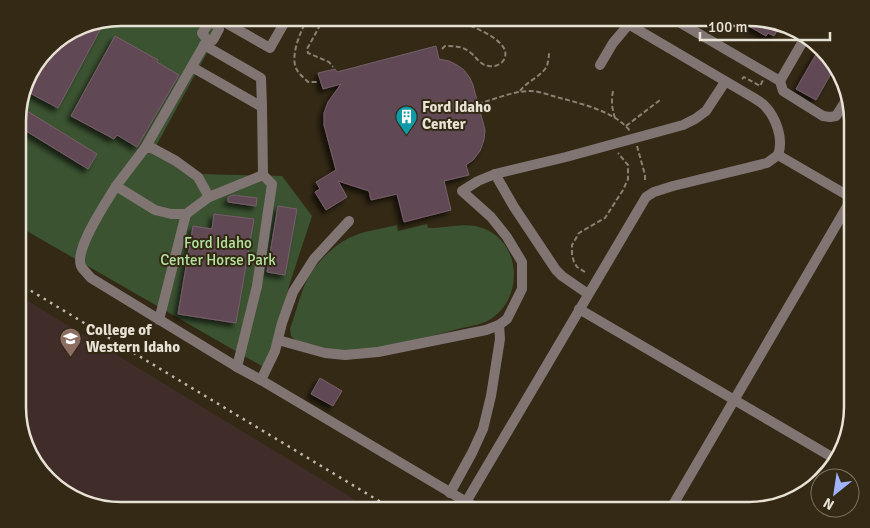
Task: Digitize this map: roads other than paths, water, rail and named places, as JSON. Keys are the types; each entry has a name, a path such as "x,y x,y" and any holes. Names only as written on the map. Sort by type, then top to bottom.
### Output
{"lane":[{"path":"207,26 202,33 205,42 261,78 264,175 272,184 257,286 237,367"},
{"path":"229,26 270,48 282,26"},
{"path":"600,65 613,43 627,26"},
{"path":"205,42 146,148 116,186 86,236 80,258 81,266 91,278 159,320 466,502 646,197 654,192 673,186 767,163 778,155 780,149 778,131 772,116 764,105 639,26"},
{"path":"686,26 780,81 783,91 823,116 836,116 842,106"},
{"path":"780,81 802,43"},
{"path":"192,67 262,107"},
{"path":"278,340 325,353 345,355 387,350 486,330 499,325 507,319 522,289 522,262 492,216 462,191 478,181 495,174 683,125 706,111 730,84"},
{"path":"146,148 152,148 176,161 198,177 209,197"},
{"path":"778,155 844,193"},
{"path":"495,174 514,207 556,270 588,294"},
{"path":"116,186 155,210 171,214 186,214 209,197 264,175"},
{"path":"675,502 844,212"},
{"path":"159,320 186,214"},
{"path":"261,380 275,352 282,323 293,292 314,259 349,221"},
{"path":"579,309 831,454"},
{"path":"450,492 483,429 491,396 500,339 499,325"}],"railway":[{"path":"26,288 381,502"}],"place":[{"name":"Ford Idaho Center","path":"406,135"},
{"name":"College of Western Idaho","path":"70,358"}],"park label":[{"name":"Ford Idaho Center Horse Park","path":"218,252"}]}
